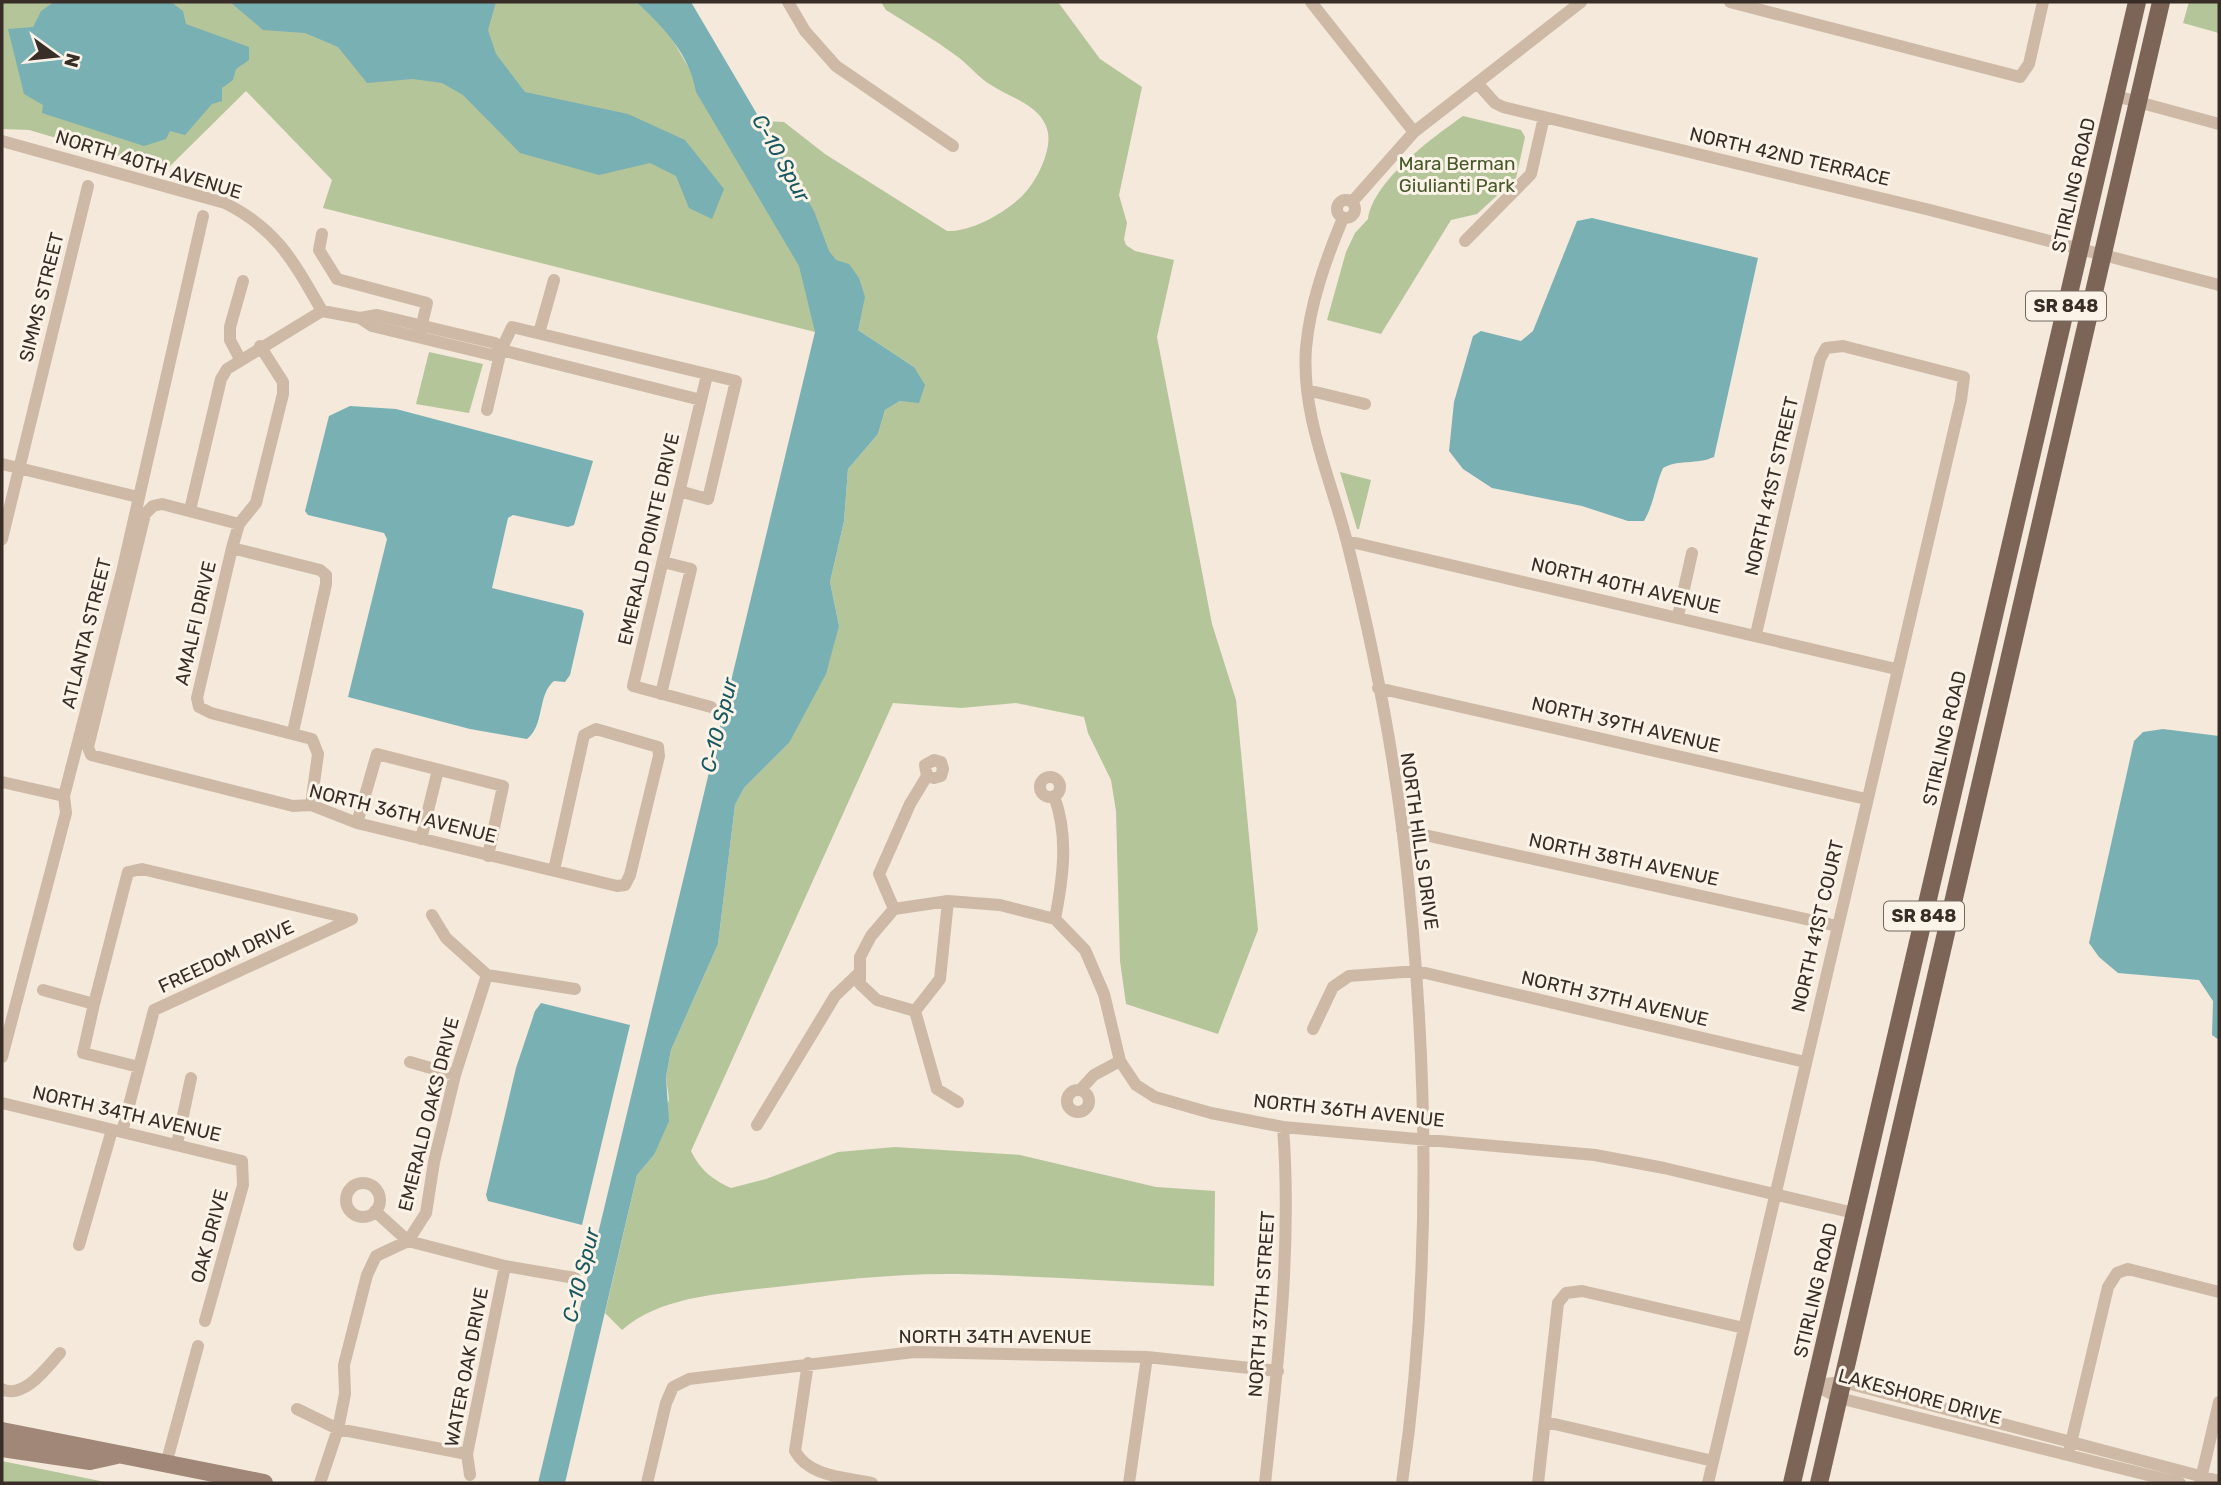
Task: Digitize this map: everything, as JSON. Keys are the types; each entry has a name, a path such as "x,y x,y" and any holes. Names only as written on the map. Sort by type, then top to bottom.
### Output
{"main road":[{"name":"STIRLING ROAD","path":"1792,1483 2137,2"},
{"name":"SR 848","path":"1819,1483 2161,2"},
{"path":"1993,619 2016,625"},
{"path":"1961,758 1971,764 1977,792"},
{"path":"1863,1175 1872,1204 1881,1217"}],"street":[{"path":"788,2 805,31 836,66 953,146"},
{"path":"1311,2 1414,132 1581,2"},
{"path":"1730,2 2020,77 2029,64 2043,2"},
{"name":"NORTH 42ND TERRACE","path":"1478,84 1495,103 1503,107 2080,247 2219,285"},
{"path":"2116,96 2219,124"},
{"path":"1465,241 1531,174 1544,117"},
{"name":"NORTH HILLS DRIVE","path":"1402,1483 1418,1320 1423,1137 1417,971 1402,830 1378,688 1347,541 1315,433 1307,390 1306,347 1320,279 1343,218 1354,214 1352,202 1414,132"},
{"name":"NORTH 40TH AVENUE","path":"2,141 225,203 250,215 269,231 292,259 322,311"},
{"name":"SIMMS STREET","path":"2,539 88,186"},
{"name":"ATLANTA STREET","path":"2,1057 66,813 64,796 138,497 203,216"},
{"path":"322,234 319,250 337,279 345,284 427,303 421,332"},
{"path":"539,333 554,280"},
{"path":"240,359 230,340 230,327 243,281"},
{"path":"239,524 190,510 221,379 227,369 240,359 322,311 360,318 372,326 495,343 501,350 701,400"},
{"path":"487,410 509,327 736,381 708,499 679,492"},
{"name":"AMALFI DRIVE","path":"260,346 283,382 283,394 256,503 239,524 232,548 197,698 199,707 211,713 293,732"},
{"name":"NORTH 41ST STREET","path":"1756,635 1820,359 1826,348 1843,346 1964,377"},
{"name":"EMERALD POINTE DRIVE","path":"661,694 634,687 707,375"},
{"name":"NORTH 41ST COURT","path":"1707,1483 1961,400 1964,377"},
{"path":"1307,390 1365,404"},
{"path":"2,464 138,497"},
{"name":"NORTH 36TH AVENUE","path":"190,510 162,504 153,506 145,514 88,747 90,755 293,806 311,806 357,823 617,886 625,885 630,876 656,769 658,747 596,729 588,730 584,735 554,870"},
{"name":"NORTH 40TH AVENUE","path":"1347,541 1678,616 1896,669"},
{"path":"232,548 320,570 326,575 293,732 312,739 318,754 311,806"},
{"path":"1678,616 1692,553"},
{"path":"663,562 691,569 661,694 711,707"},
{"name":"NORTH 39TH AVENUE","path":"1378,688 1866,799"},
{"path":"357,823 377,754 503,786 488,856"},
{"path":"422,839 438,770"},
{"path":"894,909 879,874 910,804 927,776"},
{"path":"2,782 64,796"},
{"path":"915,1011 877,1000 860,984 860,957 871,936 894,909 948,901 1000,905 1055,919 1063,881 1062,818 1055,796"},
{"name":"NORTH 38TH AVENUE","path":"1402,830 1837,926"},
{"name":"FREEDOM DRIVE","path":"79,1245 139,1067 154,1010 352,919 142,869 128,872 94,1004"},
{"path":"915,1011 940,979 948,901"},
{"path":"432,915 446,938 486,975 575,989"},
{"name":"NORTH 36TH AVENUE","path":"1055,919 1085,950 1104,993 1120,1061 1136,1085 1155,1097 1211,1113 1283,1127 1423,1137 1595,1155 1854,1213"},
{"name":"NORTH 37TH AVENUE","path":"1313,1029 1333,987 1349,976 1417,971 1805,1062"},
{"path":"757,1125 835,996 858,974"},
{"name":"EMERALD OAKS DRIVE","path":"320,1483 338,1429 345,1394 344,1365 367,1275 376,1256 408,1241 426,1213 434,1162 455,1074 486,975"},
{"path":"43,990 94,1004 83,1053 139,1067"},
{"path":"915,1011 937,1089 958,1102"},
{"path":"1080,1090 1094,1074 1120,1061"},
{"path":"410,1062 455,1074"},
{"path":"177,1144 191,1078"},
{"name":"NORTH 34TH AVENUE","path":"2,1103 242,1161"},
{"name":"NORTH 37TH STREET","path":"1265,1483 1278,1371 1288,1190 1283,1127"},
{"name":"OAK DRIVE","path":"205,1321 243,1185 242,1161"},
{"path":"375,1211 408,1241 506,1266 575,1278"},
{"name":"WATER OAK DRIVE","path":"470,1475 467,1454 506,1266"},
{"path":"2070,1448 2108,1287 2117,1273 2129,1269 2219,1292"},
{"path":"1538,1483 1558,1303 1566,1293 1582,1291 1744,1328"},
{"path":"166,1464 198,1346"},
{"name":"NORTH 34TH AVENUE","path":"647,1483 673,1387 689,1378 914,1352 1147,1357 1278,1371"},
{"path":"2,1389 8,1392 20,1390 36,1379 60,1353"},
{"path":"1129,1483 1147,1357"},
{"path":"808,1363 795,1451 801,1463 815,1471 872,1483"},
{"name":"LAKESHORE DRIVE","path":"1815,1385 2013,1426 2070,1448 2180,1483"},
{"name":"LAKESHORE DRIVE","path":"1841,1390 2010,1440 2070,1448 2200,1480 2219,1481"},
{"path":"2200,1480 2219,1402"},
{"path":"297,1409 338,1429 467,1454"},
{"path":"1546,1422 1713,1461"},
{"name":"LAKESHORE DRIVE","path":"2010,1440 2013,1426"},
{"path":"2,1431 264,1483"},
{"path":"2,1448 90,1461 124,1454"}],"green space":[{"path":"2,2 636,2 665,27 693,75 761,121 784,122 825,154 947,231 966,228 987,220 1023,195 1043,163 1048,143 1046,126 1036,112 987,82 962,60 886,10 881,2 1058,2 1100,59 1142,87 1119,195 1127,223 1124,239 1126,245 1135,251 1174,260 1157,337 1212,624 1236,700 1258,930 1218,1034 1126,1004 1120,961 1116,811 1111,780 1088,733 1084,717 1016,703 961,708 893,703 691,1151 708,1174 731,1188 766,1179 838,1152 895,1147 1020,1155 1156,1187 1215,1191 1214,1286 990,1275 910,1275 729,1292 691,1299 654,1310 622,1330 605,1313 637,1175 654,1155 669,1099 666,1077 671,1050 718,944 735,805 744,788 789,743 839,626 830,582 844,521 848,469 878,434 885,410 900,401 914,367 858,330 815,332 323,208 332,180 246,91 166,170 29,130 2,129"},
{"path":"2189,2 2219,2 2219,33 2183,23"},
{"name":"Mara Berman Giulianti Park","path":"1463,116 1521,130 1525,137 1516,178 1477,214 1451,220 1381,334 1327,320 1346,252 1355,233 1368,219 1381,190 1406,161"},
{"path":"429,352 483,364 469,413 416,404"},
{"path":"1340,472 1371,480 1359,529 1357,529"},
{"path":"2,1461 110,1483 2,1483"}],"water":[{"path":"54,2 171,2 183,11 186,24 249,47 249,60 236,69 233,80 222,88 222,101 212,104 185,135 170,131 166,139 144,146 42,113 43,105 24,94 8,29 33,27 41,11"},
{"path":"230,2 496,2 488,30 496,54 525,92 628,114 685,140 724,189 712,219 689,208 676,176 650,163 599,175 520,153 463,95 442,83 413,79 367,83 338,47 305,33 263,30"},
{"name":"C-10 Spur","path":"636,2 691,2 814,211 829,251 836,260 849,264 859,278 865,297 858,330 914,367 925,385 919,403 900,401 885,410 878,434 848,469 844,521 830,582 839,626 826,674 789,743 744,788 735,805 718,944 671,1050 666,1077 669,1121 654,1155 637,1175 565,1483 538,1483 815,332 799,266 696,92 688,66 674,42"},
{"path":"1592,218 1758,258 1714,457 1663,468 1644,521 1628,521 1582,506 1492,488 1463,469 1449,451 1454,402 1473,336 1481,331 1521,341 1533,331 1577,221"},
{"path":"350,406 396,409 593,461 574,525 568,527 513,515 508,518 492,588 582,610 584,614 570,675 565,682 554,681 549,687 536,726 527,739 470,729 348,697 387,539 384,533 308,515 305,511 329,416"},
{"path":"2163,729 2219,736 2219,1040 2212,1035 2213,1001 2199,980 2118,973 2099,957 2089,943 2134,741 2143,732"},
{"path":"541,1003 630,1025 582,1225 488,1201 486,1195 516,1068 535,1011"}]}
